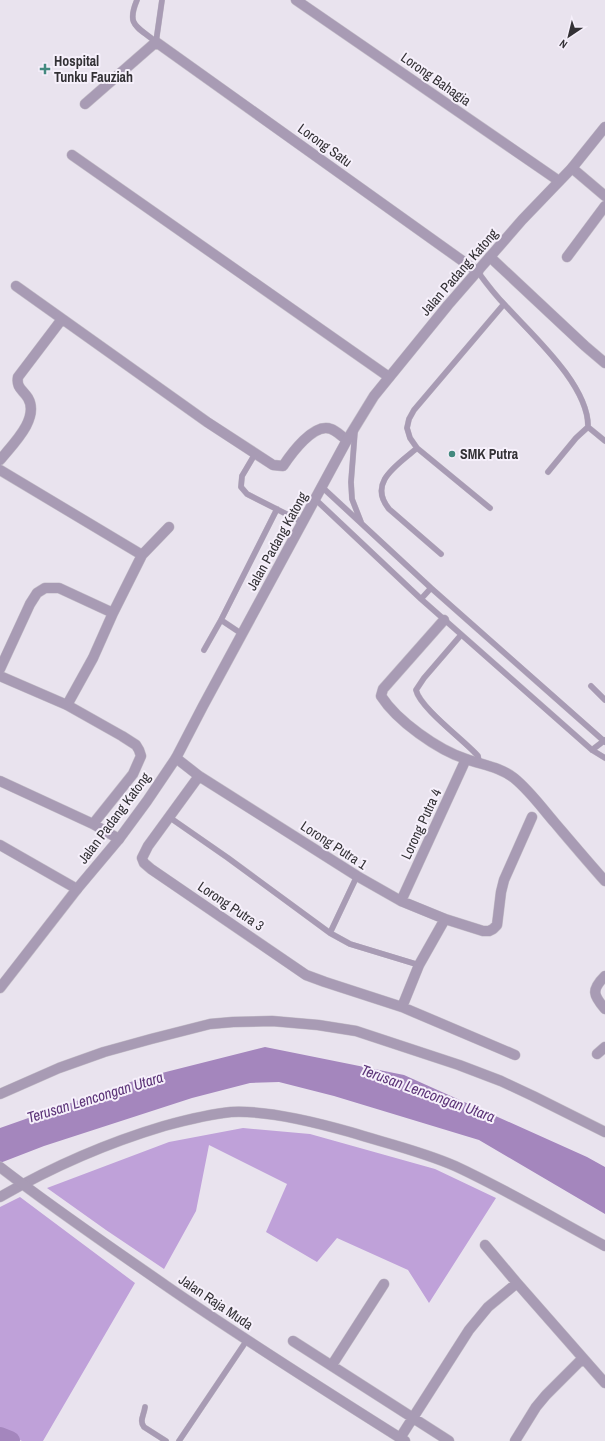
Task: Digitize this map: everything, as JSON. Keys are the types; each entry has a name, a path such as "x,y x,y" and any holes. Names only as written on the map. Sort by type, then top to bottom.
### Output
{"street":[{"name":"Lorong Bahagia","path":"296,0 559,182"},
{"path":"85,104 156,42"},
{"name":"Lorong Satu","path":"156,42 478,272"},
{"name":"Jalan Padang Katong","path":"0,988 77,889 119,839 176,758 302,522 366,408 389,377 490,257 522,220 572,168 605,128"},
{"path":"72,155 389,377"},
{"path":"572,168 605,196"},
{"path":"567,257 605,206"},
{"path":"490,257 605,363"},
{"path":"16,286 206,422 274,465 283,466 308,437 318,429 330,428 347,440"},
{"path":"0,460 25,428 31,414 32,408 30,403 18,386 18,377 21,371 62,319"},
{"path":"0,470 142,555"},
{"path":"67,705 93,658 113,613 142,555 169,527"},
{"path":"0,670 30,604 37,593 45,588 59,588 113,613"},
{"path":"444,620 383,689 382,696 384,701 401,718 435,744 466,760 496,768 513,777 529,791 605,881"},
{"path":"0,676 67,705 136,745 141,756 133,774 93,824"},
{"name":"Lorong Putra 1","path":"176,758 199,776 357,876 401,901 445,919 483,931 493,930 497,925 504,880 532,817"},
{"name":"Lorong Putra 4","path":"401,901 466,760"},
{"name":"Lorong Putra 3","path":"199,776 144,852 142,858 144,863 306,975 402,1007 515,1055"},
{"path":"0,781 93,824 119,839"},
{"path":"0,845 77,889"},
{"path":"402,1007 419,965 445,919"},
{"path":"605,976 598,984 595,993 596,999 605,1009"},
{"path":"0,1094 59,1068 150,1038 210,1024 272,1021 318,1024 356,1031 459,1064 501,1081 605,1132"},
{"path":"597,1054 605,1047"},
{"path":"0,1197 19,1181 148,1131 201,1116 232,1112 260,1113 296,1119 334,1128 422,1153 455,1166 485,1181 605,1246"},
{"name":"Jalan Raja Muda","path":"0,1166 105,1244 247,1340 403,1439"},
{"path":"485,1245 605,1383"},
{"path":"403,1439 413,1418 469,1330 478,1318 497,1299 517,1283"},
{"path":"332,1365 384,1284"},
{"path":"293,1340 449,1441"},
{"path":"515,1441 536,1407 583,1358"}],"lane":[{"path":"137,0 132,18 134,24 156,42"},
{"path":"156,42 162,0"},
{"path":"478,272 504,304 563,369 583,406 588,420 588,427 576,438 548,472"},
{"path":"490,508 417,448 410,438 407,428 409,419 414,410 504,304"},
{"path":"355,426 352,499 361,524"},
{"path":"588,427 605,441"},
{"path":"417,448 385,476 381,488 381,495 389,510 441,554"},
{"path":"255,454 242,476 241,487 247,494 302,522"},
{"path":"322,487 431,588 605,740 592,750"},
{"path":"315,499 460,635 592,750 605,758"},
{"path":"204,650 221,620 277,509"},
{"path":"421,600 431,588"},
{"path":"221,620 242,634"},
{"path":"460,635 424,678 416,690 420,700 478,756 478,762"},
{"path":"591,686 605,700"},
{"path":"169,817 228,858 330,933 350,944 419,965"},
{"path":"330,933 357,876"},
{"path":"179,1441 247,1340"},
{"path":"145,1407 142,1424 144,1427 166,1441"}],"shaded area":[{"path":"243,1128 310,1134 435,1169 496,1198 429,1303 408,1270 337,1238 317,1262 266,1232 287,1184 209,1145 196,1211 164,1269 47,1188 169,1142"},
{"path":"20,1197 135,1283 43,1441 22,1441 0,1432 0,1207"}],"water":[{"name":"Terusan Lencongan Utara","path":"265,1047 404,1075 587,1157 605,1167 605,1214 479,1140 334,1096 279,1082 250,1083 192,1098 44,1146 0,1163 0,1128 142,1078"}],"waterway":[{"path":"0,1437 10,1441"}],"place":[{"name":"Hospital Tunku Fauziah","path":"45,69"},
{"name":"SMK Putra","path":"452,454"}]}
